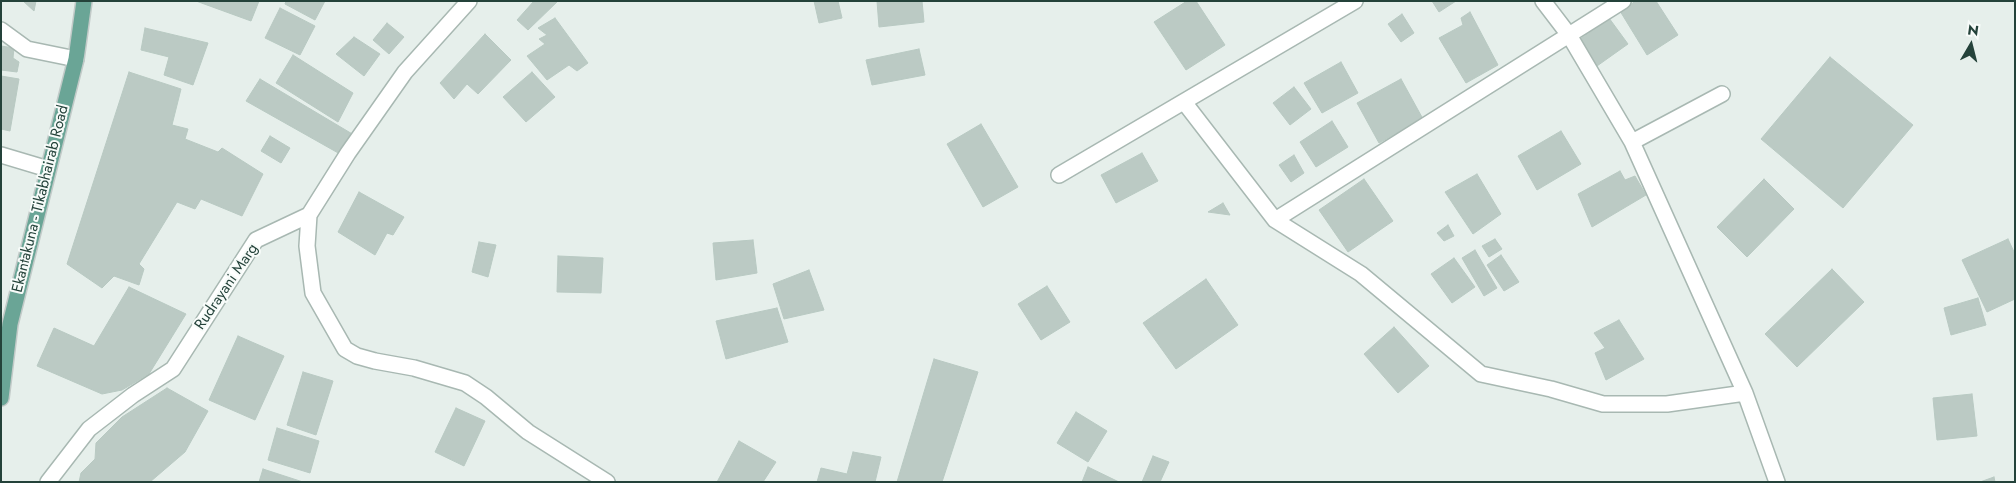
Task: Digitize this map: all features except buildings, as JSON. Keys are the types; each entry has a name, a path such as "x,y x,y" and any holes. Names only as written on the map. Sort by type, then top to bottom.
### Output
{"main road":[{"name":"Ekantakuna - Tikabhairab Road","path":"1,398 10,324 76,59 84,1"}],"street":[{"path":"469,1 405,72 348,153 309,215 307,246 313,293 345,349 357,356 414,368 465,383 486,397 528,432 607,482"},
{"path":"1059,176 1355,1"},
{"path":"1544,1 1569,35 1632,142 1745,393 1777,482"},
{"path":"1275,220 1623,1"},
{"path":"1,30 27,49 76,59"},
{"path":"1632,142 1722,94"},
{"path":"1184,102 1275,220 1361,274 1482,374 1603,404 1667,404 1745,393"},
{"path":"1,155 48,169"},
{"name":"Rudrayani Marg","path":"51,479 90,429 132,395 173,369 256,240 309,215"}]}
